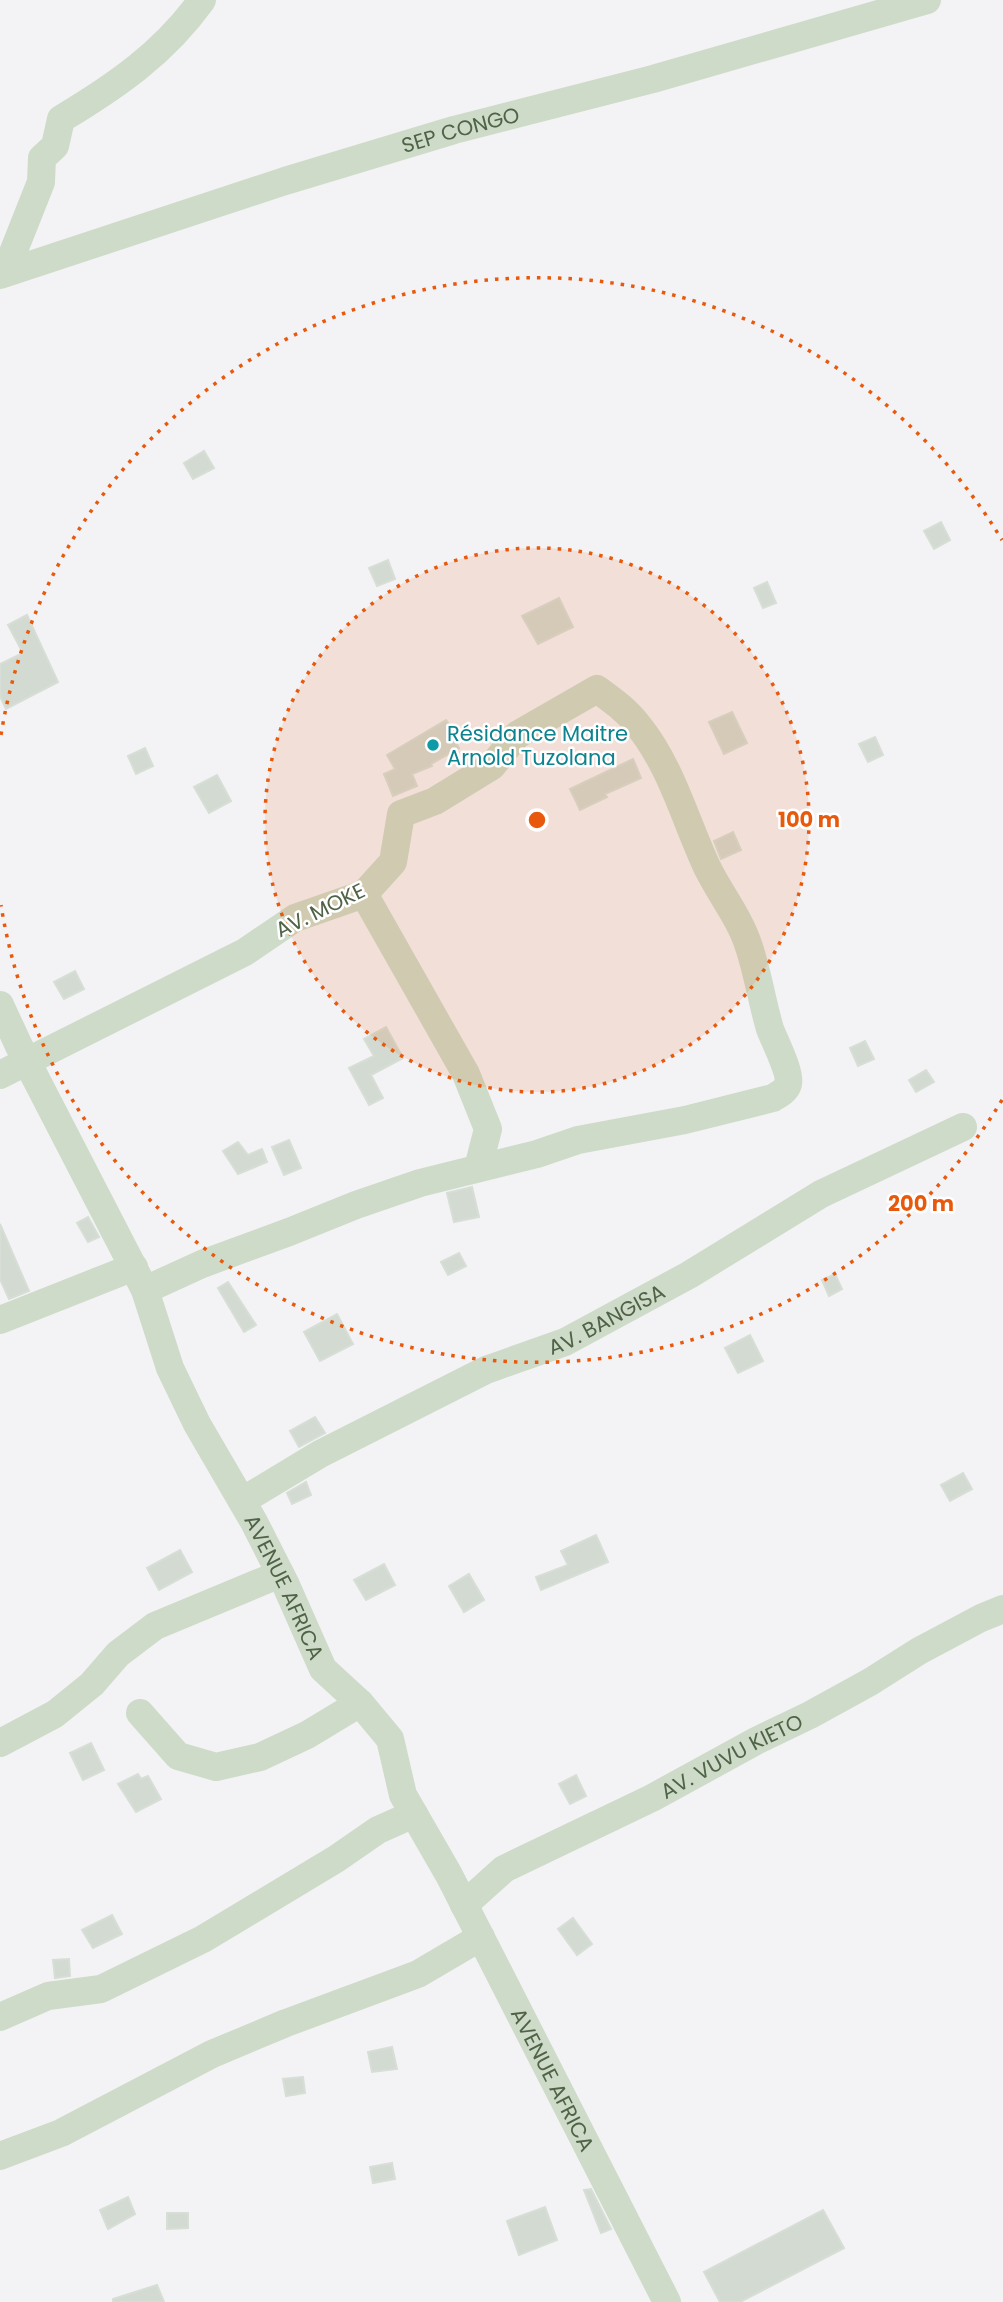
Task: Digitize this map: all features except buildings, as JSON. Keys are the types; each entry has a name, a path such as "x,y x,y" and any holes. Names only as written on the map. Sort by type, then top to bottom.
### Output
{"street":[{"path":"3,274 41,182 42,158 55,146 61,119 107,92 138,69 187,21 202,0"},
{"name":"SEP CONGO","path":"3,274 285,180 927,0"},
{"name":"AV. MOKE","path":"0,1075 244,952 295,918 364,894 393,862 401,814 435,801 492,766 517,735 597,690 616,703 638,724 674,789 708,867 748,943 769,1027 787,1072 788,1084 772,1098 685,1120 578,1140 537,1154 478,1168"},
{"path":"0,1321 140,1279 202,1264 356,1205 420,1183 478,1168 488,1129 466,1074 364,894"},
{"name":"AVENUE AFRICA","path":"0,1005 140,1279 170,1368 197,1424 280,1574 323,1669 360,1703 390,1739 403,1795 481,1937 667,2302"},
{"name":"AV. BANGISA","path":"242,1501 320,1454 486,1370 565,1342 689,1275 821,1194 962,1126"},
{"path":"0,1743 55,1714 92,1684 118,1654 155,1626 280,1574"},
{"name":"AV. VUVU KIETO","path":"464,1905 504,1869 652,1798 870,1682 919,1651 1003,1609"},
{"path":"140,1713 178,1756 216,1767 260,1757 307,1735 360,1703"},
{"path":"0,2017 48,1996 101,1989 203,1939 336,1859 378,1830 414,1814"},
{"path":"0,2156 61,2133 212,2054 286,2023 418,1974 481,1937"}],"place":[{"name":"Résidance Maitre Arnold Tuzolana","path":"433,745"}]}
